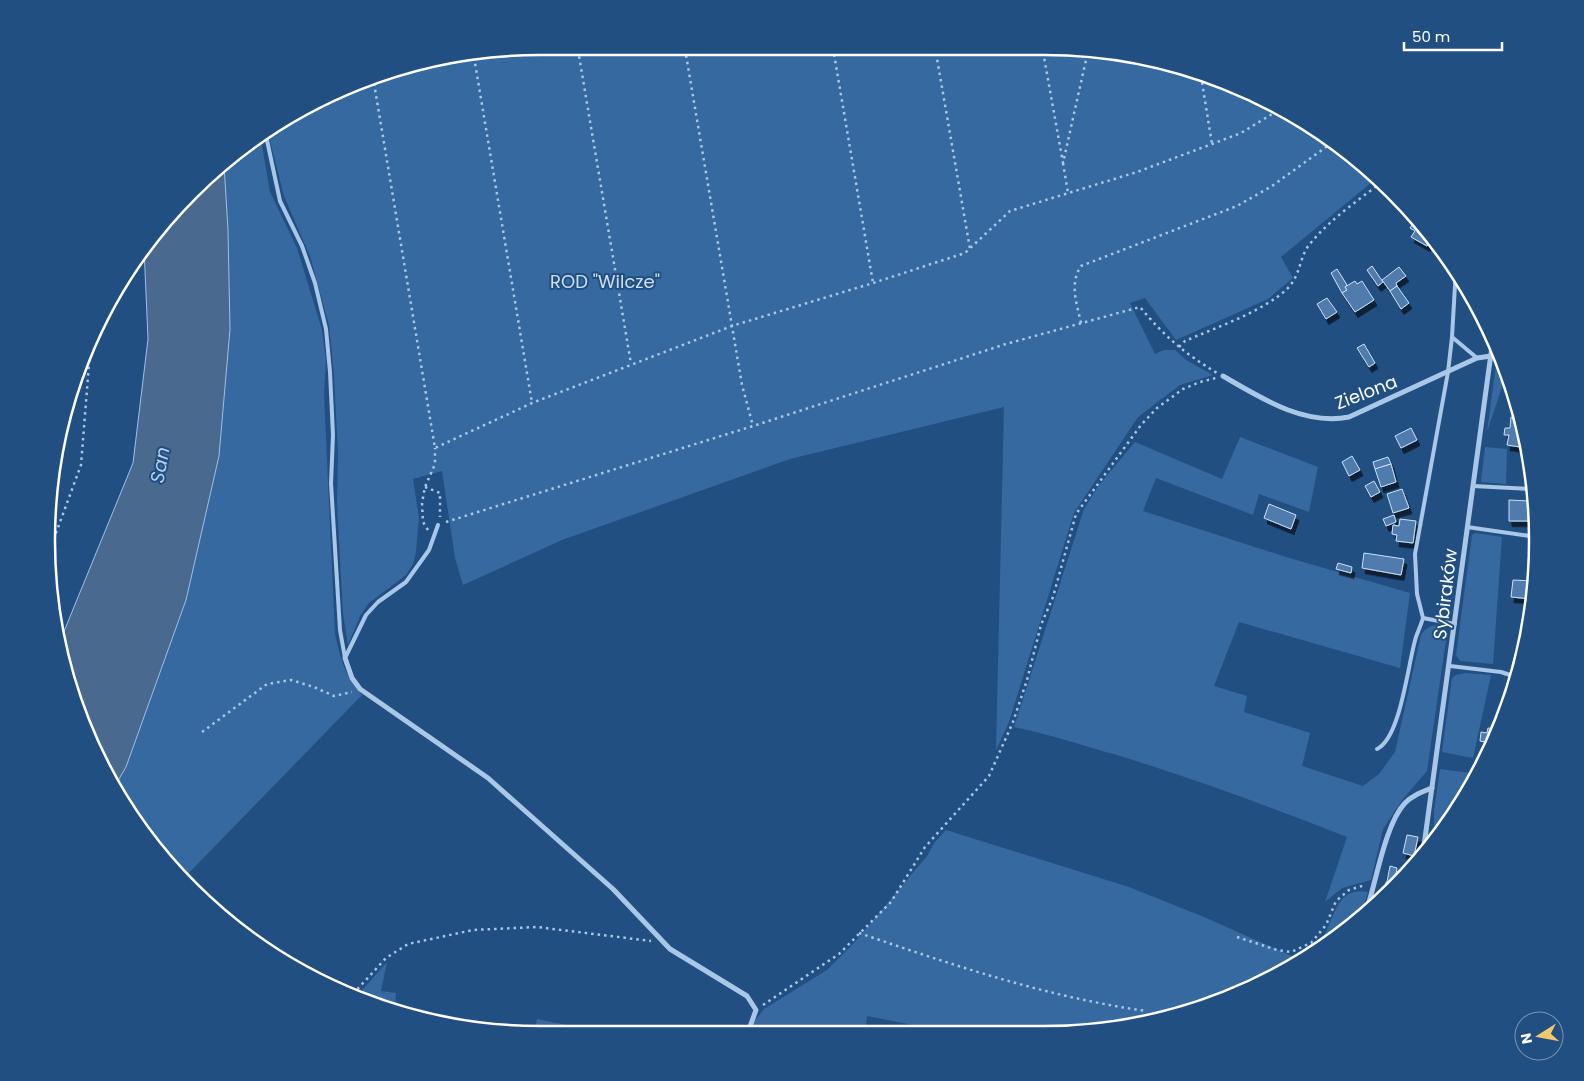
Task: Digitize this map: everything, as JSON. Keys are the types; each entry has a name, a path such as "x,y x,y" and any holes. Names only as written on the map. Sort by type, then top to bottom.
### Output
{"street":[{"name":"Zielona","path":"1223,376 1250,392 1293,411 1312,418 1336,419 1349,417 1477,358 1491,356"},
{"name":"Sybiraków","path":"1428,838 1432,788 1491,356"},
{"path":"345,658 352,678 360,689 488,778 613,889 670,949 747,996 756,1010 750,1026"},
{"path":"1370,900 1393,820 1410,799 1432,788"}],"lane":[{"path":"267,140 280,201 302,246 315,283 326,329 333,435 332,503 340,630 345,658"},
{"path":"1377,749 1383,746 1391,732 1404,694 1416,638 1423,618 1417,594 1415,554 1448,372 1455,284"},
{"path":"1452,337 1477,358"},
{"path":"1473,486 1526,489"},
{"path":"345,658 366,615 378,602 406,582 429,550 438,525"},
{"path":"1467,528 1529,536"},
{"path":"1423,618 1455,624"},
{"path":"1450,666 1501,672 1509,675"}],"path":[{"path":"579,55 631,365"},
{"path":"686,55 742,385 753,426"},
{"path":"834,55 873,284"},
{"path":"936,55 970,249"},
{"path":"1044,55 1068,193"},
{"path":"1063,164 1087,57"},
{"path":"475,59 532,403"},
{"path":"1202,82 1212,144"},
{"path":"374,85 435,448 435,464 425,487 422,503 423,522 428,530 434,533"},
{"path":"435,448 532,403 732,326 873,284 965,253 1010,211 1137,172 1241,133 1273,113"},
{"path":"1081,323 1074,286 1076,274 1081,266 1237,206 1272,186 1327,147"},
{"path":"1179,347 1185,341 1268,303 1282,293 1288,288 1298,273 1308,246 1326,226 1376,187"},
{"path":"425,487 440,493 441,511 438,525 1006,344 1140,307 1162,332 1190,357 1223,376"},
{"path":"55,535 81,465 89,363"},
{"path":"756,1010 839,954 891,902 925,847 989,776 1013,722 1027,680 1041,625 1053,597 1076,514 1141,425 1157,408 1183,389 1223,376"},
{"path":"202,732 267,684 291,680 314,686 334,696 360,689"},
{"path":"1237,938 1276,950 1291,952 1311,942 1326,925 1336,901 1349,890 1364,885 1374,888"},
{"path":"357,990 386,958 408,944 473,930 538,927 663,943"},
{"path":"859,933 991,977 1099,1004 1146,1011"}],"green space":[{"name":"ROD \"Wilcze\"","path":"540,55 1044,55 1107,59 1138,64 1200,81 1258,105 1313,137 1339,155 1372,182 1281,257 1293,278 1268,299 1176,340 1145,298 1130,303 1155,354 1164,350 1175,350 1186,360 1213,375 1180,385 1138,417 1074,513 1009,722 996,750 1004,407 790,459 562,540 463,585 455,558 442,471 413,479 419,518 413,564 406,575 369,603 360,616 348,645 343,613 337,503 338,453 329,325 310,256 284,196 269,138 298,120 355,92 415,72 477,59"},
{"path":"262,143 270,192 297,248 322,330 326,361 324,394 335,634 344,666 362,695 188,874 155,836 118,780 126,767 186,600 219,456 230,329 224,171"},
{"path":"1496,365 1503,384 1487,432"},
{"path":"1240,437 1318,467 1309,512 1259,494 1253,515 1156,478 1143,511 1286,557 1410,593 1400,668 1239,622 1214,686 1247,696 1244,712 1310,733 1302,766 1363,786 1379,774 1395,752 1421,635 1426,629 1434,626 1445,627 1447,633 1427,771 1403,799 1383,829 1371,880 1342,888 1325,902 1347,837 1175,774 1066,740 1014,727 1084,509 1099,485 1135,442 1222,479"},
{"path":"1485,447 1507,449 1506,484 1481,482"},
{"path":"1475,533 1502,537 1493,664 1460,661 1456,655 1472,535"},
{"path":"1465,673 1491,675 1473,758 1442,752 1452,678"},
{"path":"1440,769 1469,773 1434,829 1434,811"},
{"path":"946,830 1129,887 1204,917 1292,956 1295,955 1258,976 1200,1000 1138,1017 1107,1022 1044,1026 918,1026 867,1016 866,1026 753,1026 754,1022 764,1009 827,970 854,943 927,856 935,842"},
{"path":"1356,892 1368,892 1363,907 1324,937 1341,901 1347,895"},
{"path":"387,962 381,991 396,993 395,1003 361,991"},
{"path":"537,1019 572,1026 540,1026 536,1026"}],"water":[{"name":"San","path":"224,171 230,329 219,456 186,600 126,767 118,780 105,755 81,697 64,632 133,463 148,339 145,260 175,220"}],"building":[{"path":"1412,224 1428,244 1427,246 1411,237 1415,231 1410,228"},
{"path":"1372,266 1383,282 1378,286 1367,270"},
{"path":"1399,267 1406,276 1396,283 1397,286 1390,291 1382,280"},
{"path":"1337,269 1347,285 1345,287 1347,290 1342,293 1331,273"},
{"path":"1355,281 1357,284 1362,281 1374,300 1355,312 1342,293 1347,290 1345,287"},
{"path":"1397,286 1409,303 1401,309 1390,291"},
{"path":"1327,298 1337,312 1326,319 1317,304"},
{"path":"1364,344 1375,363 1369,367 1357,348"},
{"path":"1511,417 1520,447 1507,445 1509,435 1504,435 1505,428 1510,428"},
{"path":"1411,428 1417,440 1401,448 1395,436"},
{"path":"1352,456 1360,470 1349,476 1342,462"},
{"path":"1388,457 1391,464 1375,469 1373,462"},
{"path":"1391,464 1396,482 1381,487 1375,469"},
{"path":"1374,481 1380,492 1371,497 1365,486"},
{"path":"1402,489 1409,508 1393,513 1387,494"},
{"path":"1509,500 1527,501 1528,521 1509,521"},
{"path":"1269,504 1296,515 1291,529 1264,518"},
{"path":"1394,515 1396,522 1386,526 1383,519"},
{"path":"1400,519 1416,521 1413,543 1396,541 1397,535 1392,534 1393,525 1399,526"},
{"path":"1364,553 1404,559 1401,575 1362,568"},
{"path":"1338,563 1352,567 1351,573 1336,569"},
{"path":"1513,580 1527,581 1526,598 1511,597"},
{"path":"1488,728 1491,728 1485,742 1480,741 1481,732 1487,733"},
{"path":"1407,835 1418,837 1413,856 1403,853"},
{"path":"1390,866 1397,868 1396,875 1387,882"}]}
